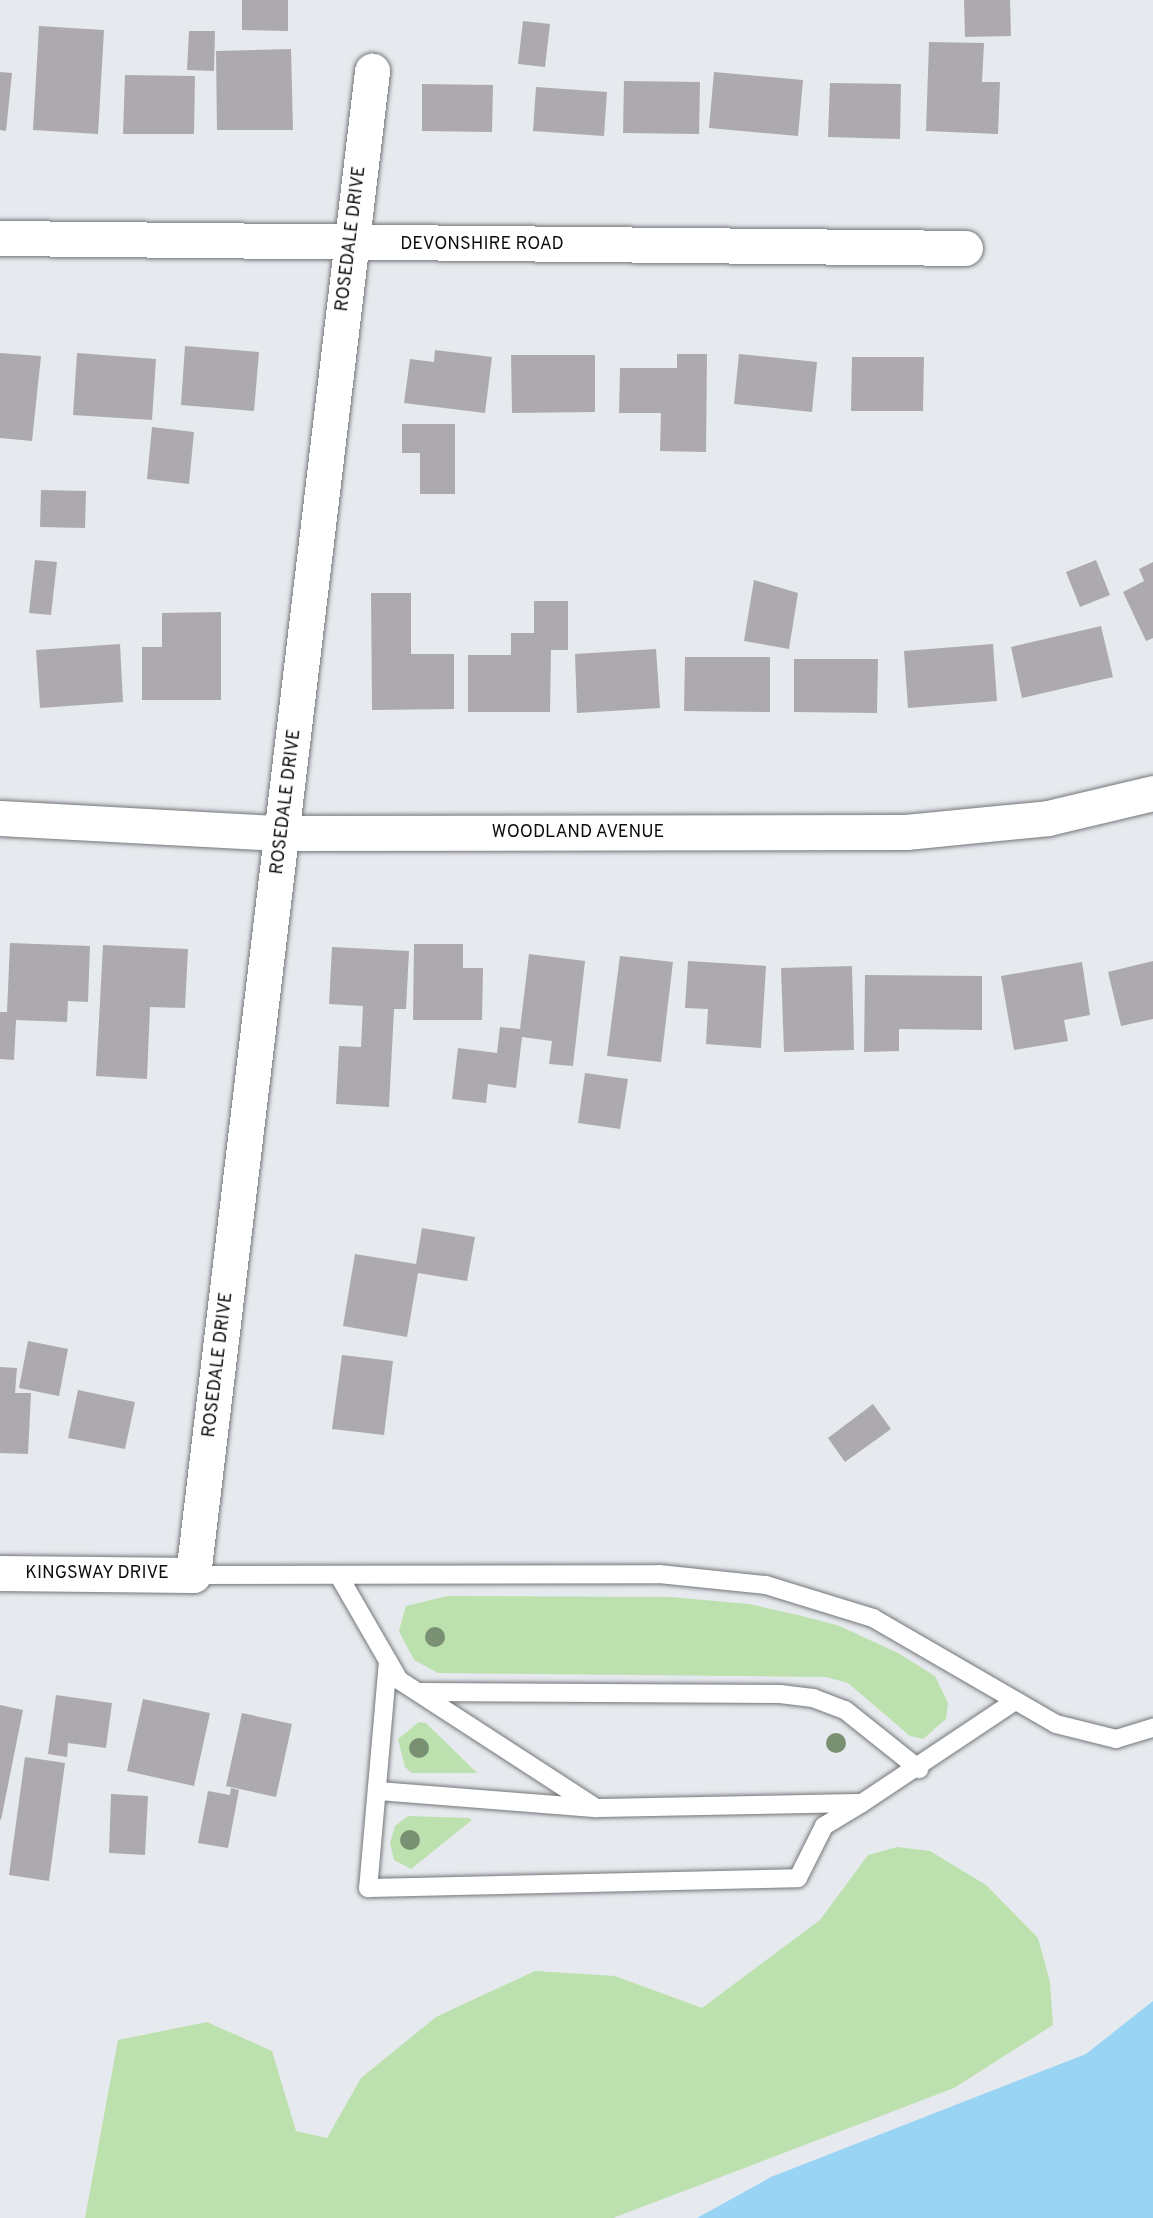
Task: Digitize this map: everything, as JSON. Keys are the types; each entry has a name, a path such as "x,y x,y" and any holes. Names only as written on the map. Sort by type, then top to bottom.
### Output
{"street":[{"name":"ROSEDALE DRIVE","path":"193,1575 276,896 280,833 292,768 372,71"},
{"name":"DEVONSHIRE ROAD","path":"0,238 351,244 965,248"},
{"name":"WOODLAND AVENUE","path":"0,818 280,833 906,832 1048,818 1153,793"},
{"name":"KINGSWAY DRIVE","path":"0,1573 193,1575"}],"lane":[{"path":"193,1575 659,1574 766,1585 873,1618 1056,1724 1091,1735 1116,1739 1151,1737"},
{"path":"339,1576 399,1680 596,1808"},
{"path":"388,1661 368,1888 798,1878 824,1826 919,1769 1014,1701"},
{"path":"418,1692 780,1694 813,1699 845,1710 919,1769"},
{"path":"378,1791 596,1808 862,1803"}],"green space":[{"path":"447,1596 670,1597 749,1604 798,1615 837,1625 898,1653 935,1676 948,1703 946,1719 923,1739 910,1736 848,1683 826,1677 438,1673 414,1660 399,1631 406,1606"},
{"path":"419,1722 426,1723 477,1773 412,1773 405,1767 398,1739"},
{"path":"408,1816 472,1820 411,1869 394,1860 390,1843 395,1826"},
{"path":"897,1847 930,1851 986,1885 1038,1938 1050,1982 1053,2025 954,2088 613,2218 85,2218 118,2040 207,2022 272,2051 296,2131 327,2138 361,2078 436,2017 535,1971 615,1976 702,2008 820,1920 868,1855"}],"water":[{"path":"1153,2001 1153,2218 697,2218 771,2177 1086,2054"}],"building":[{"path":"242,0 288,0 288,31 242,30"},
{"path":"964,0 1010,0 1011,36 965,37"},
{"path":"523,21 550,24 545,67 518,64"},
{"path":"39,26 104,30 98,134 33,130"},
{"path":"189,31 215,31 214,71 187,70"},
{"path":"929,42 984,43 982,82 1000,82 998,134 926,131"},
{"path":"291,49 293,130 217,130 216,51"},
{"path":"0,72 12,73 6,131 0,130"},
{"path":"714,72 803,80 798,136 709,128"},
{"path":"125,75 195,76 194,134 123,134"},
{"path":"624,81 700,82 699,134 623,133"},
{"path":"830,83 901,84 900,139 828,137"},
{"path":"422,84 493,85 492,132 422,131"},
{"path":"536,87 607,92 604,136 533,131"},
{"path":"185,346 259,352 254,411 181,405"},
{"path":"435,350 492,357 485,413 404,403 410,359 434,362"},
{"path":"0,353 41,356 32,441 0,438"},
{"path":"77,353 156,359 152,420 73,415"},
{"path":"677,354 707,354 706,452 660,451 661,413 619,413 620,368 677,368"},
{"path":"739,354 817,362 812,412 734,404"},
{"path":"511,355 595,355 595,412 512,413"},
{"path":"852,357 924,357 923,411 851,411"},
{"path":"402,424 455,424 455,494 420,494 420,453 402,453"},
{"path":"152,427 194,432 189,484 147,479"},
{"path":"41,490 86,491 85,528 40,527"},
{"path":"35,560 57,562 51,615 29,613"},
{"path":"1096,560 1110,595 1080,607 1066,572"},
{"path":"1153,562 1153,638 1146,641 1123,592 1144,581 1139,569"},
{"path":"754,580 798,593 789,649 744,641"},
{"path":"371,593 411,593 411,654 454,654 454,709 372,710"},
{"path":"534,601 568,601 568,650 551,650 550,712 468,712 468,655 511,655 511,633 534,633"},
{"path":"221,612 221,700 142,700 142,647 162,647 162,613"},
{"path":"1101,626 1113,677 1022,698 1011,647"},
{"path":"120,644 123,702 40,708 36,650"},
{"path":"993,644 997,701 908,708 904,651"},
{"path":"656,649 660,708 577,713 575,654"},
{"path":"685,657 770,657 770,712 684,711"},
{"path":"794,659 878,659 877,713 794,712"},
{"path":"10,943 90,946 88,1002 68,1001 67,1022 16,1020 14,1060 0,1059 0,1012 7,1012"},
{"path":"414,944 463,944 463,968 483,968 482,1020 413,1020"},
{"path":"103,945 188,949 185,1008 150,1007 147,1079 96,1076"},
{"path":"332,947 409,951 406,1009 394,1009 389,1107 336,1104 339,1046 361,1047 363,1006 329,1004"},
{"path":"529,954 585,961 573,1066 549,1064 552,1041 522,1037 516,1088 488,1084 486,1103 452,1099 458,1048 497,1053 500,1027 520,1029"},
{"path":"620,956 673,962 661,1062 607,1056"},
{"path":"688,961 766,966 761,1048 706,1044 708,1009 685,1008"},
{"path":"1153,961 1153,1019 1121,1026 1108,972"},
{"path":"1082,962 1090,1015 1064,1020 1068,1041 1014,1050 1001,976"},
{"path":"852,966 854,1050 784,1052 781,968"},
{"path":"865,975 982,976 982,1030 899,1029 899,1051 864,1052"},
{"path":"585,1073 628,1079 620,1129 578,1123"},
{"path":"422,1228 475,1237 467,1281 418,1273 407,1337 343,1326 355,1254 416,1264"},
{"path":"28,1341 68,1349 59,1396 19,1388"},
{"path":"342,1355 393,1361 384,1435 332,1429"},
{"path":"0,1367 17,1368 15,1393 31,1393 28,1454 0,1453"},
{"path":"78,1390 135,1402 125,1449 68,1438"},
{"path":"873,1404 891,1429 845,1462 828,1438"},
{"path":"56,1695 112,1703 106,1748 68,1743 67,1757 48,1754"},
{"path":"143,1699 210,1713 194,1786 127,1771"},
{"path":"0,1705 23,1710 1,1820 0,1819"},
{"path":"242,1713 292,1724 276,1797 226,1786"},
{"path":"25,1757 65,1763 49,1881 9,1875"},
{"path":"231,1788 239,1790 228,1848 198,1843 208,1791 230,1795"},
{"path":"111,1794 148,1796 145,1855 109,1853"}]}
